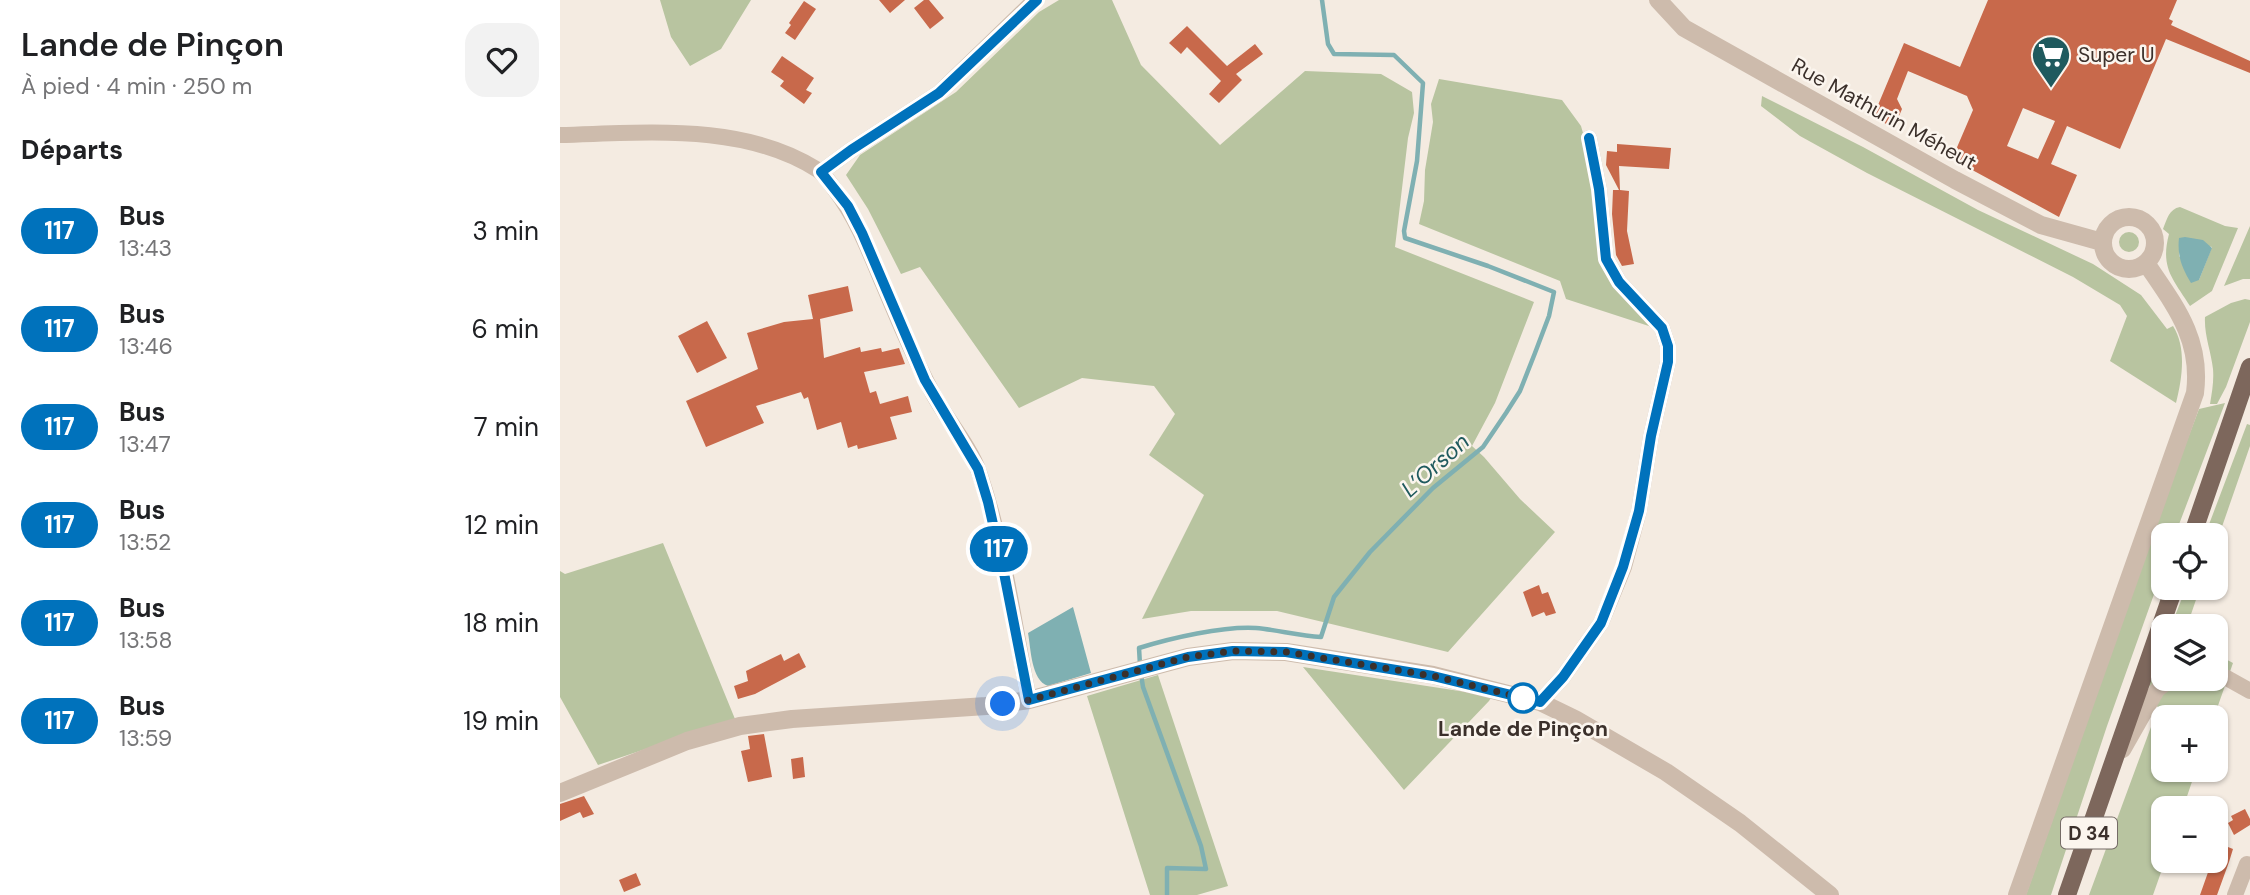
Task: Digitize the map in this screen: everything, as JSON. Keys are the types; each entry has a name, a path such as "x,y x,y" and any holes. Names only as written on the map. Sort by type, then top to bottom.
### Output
{"main road":[{"path":"2196,523 2250,367"},
{"name":"D 34","path":"2067,895 2170,600"}],"street":[{"path":"821,172 939,93 1036,0"},
{"name":"Rue Mathurin Méheut","path":"1658,0 1684,28 1955,180 2041,225 2102,242"},
{"path":"560,135 712,135 790,154 821,172 848,206 925,380 978,469 1003,568 1029,700"},
{"path":"1540,702 1563,677 1601,623 1623,567 1639,511 1651,436 1668,362 1668,346 1662,328 1619,282 1606,259 1599,189 1589,138"},
{"path":"2123,217 2140,219 2148,224 2155,240 2155,249 2146,263 2138,268 2121,268 2108,258 2102,242 2104,234 2115,220 2123,217"},
{"path":"2017,895 2194,393 2197,376 2196,355 2190,336 2182,317 2146,263"},
{"path":"560,793 687,741 740,726 792,719 986,706 1029,700 1188,657 1233,651 1286,652 1433,676 1540,702 1576,719 1666,772 1740,823 1830,895"},
{"path":"2228,679 2250,691"},
{"path":"2111,770 2156,691"},
{"path":"2235,895 2249,862"}],"green space":[{"path":"660,0 751,0 721,49 690,66 671,37"},
{"path":"1059,0 1112,0 1141,65 1220,145 1305,71 1381,74 1412,92 1414,113 1408,138 1395,247 1534,302 1495,403 1472,446 1520,499 1555,532 1448,652 1277,611 1191,611 1142,619 1204,495 1149,455 1175,414 1154,386 1082,378 1019,408 920,267 901,274 868,209 846,175 860,155 956,92 1039,12"},
{"path":"1439,79 1562,100 1581,126 1593,168 1599,245 1658,329 1566,299 1560,281 1419,224 1433,122 1431,104"},
{"path":"1762,96 1978,210 2093,264 2141,295 2167,329 2173,326 2180,344 2182,364 2176,403 2110,361 2127,316 2120,305 2073,277 1867,173 1800,136 1761,106"},
{"path":"2180,207 2225,226 2238,228 2212,291 2190,306 2167,265 2169,234 2163,229 2169,215","holes":["2179,239 2212,247 2199,280 2179,256"]},
{"path":"2250,226 2250,279 2224,286"},
{"path":"2129,232 2136,235 2139,242 2136,249 2129,252 2122,249 2119,242 2122,235"},
{"path":"2245,299 2250,300 2250,322 2226,387 2217,404 2210,404 2213,369 2205,317"},
{"path":"2225,403 2180,523 2157,523 2172,480 2199,409"},
{"path":"2247,424 2250,425 2250,446 2223,523 2210,523"},
{"path":"2151,540 2152,600 2051,895 2026,895"},
{"path":"663,543 735,719 598,765 560,697 560,571 565,574"},
{"path":"2181,600 2196,600 2191,614 2176,614"},
{"path":"2228,660 2233,663 2228,677"},
{"path":"1303,667 1492,696 1404,790"},
{"path":"1158,675 1228,886 1197,895 1150,895 1087,696"},
{"path":"2151,691 2223,691 2218,705 2157,705"},
{"path":"2151,727 2151,782 2192,782 2187,796 2151,796 2151,873 2161,873 2153,895 2089,895"}],"water":[{"path":"2179,238 2203,240 2212,248 2199,280 2191,283 2179,251"},
{"path":"1073,607 1091,673 1048,686 1042,683 1035,671 1028,633"}],"building":[{"path":"879,0 905,0 890,13"},
{"path":"924,0 929,0 944,18 930,29 914,8"},
{"name":"Super U","path":"1988,0 2177,0 2169,19 2173,21 2171,25 2250,61 2250,73 2166,39 2120,149 2067,126 2051,164 2077,175 2059,217 1952,159 1973,110 1967,96 1908,71 1897,99 1902,109 1894,128 1873,117 1904,43 1960,67","holes":["2023,108 2055,121 2038,159 2007,146"]},
{"path":"804,1 816,9 795,40 785,33"},
{"path":"1187,26 1227,66 1255,44 1263,54 1236,74 1242,80 1219,103 1209,94 1221,81 1187,47 1181,54 1169,43"},
{"path":"782,56 814,78 806,90 812,93 804,104 780,86 784,81 771,72"},
{"path":"1617,144 1671,148 1669,169 1619,166 1620,190 1629,191 1627,231 1634,264 1622,266 1616,255 1612,214 1613,190 1619,190 1606,165 1607,151 1617,152"},
{"path":"848,286 853,311 820,319 824,358 860,347 861,352 881,348 882,352 899,348 905,364 864,372 870,393 876,391 880,404 908,396 912,412 890,417 897,439 858,449 857,445 848,448 841,422 817,430 808,397 804,399 801,392 756,406 764,423 706,447 686,401 758,369 747,333 784,322 813,319 808,295"},
{"path":"707,321 727,358 697,373 678,336"},
{"path":"1539,585 1542,594 1548,592 1556,613 1546,616 1544,612 1532,617 1523,592"},
{"path":"799,653 806,667 755,694 738,699 734,686 748,681 746,671 781,654 784,661"},
{"path":"764,734 772,777 748,782 741,751 750,749 748,736"},
{"path":"803,757 805,777 793,779 791,759"},
{"path":"584,796 594,814 583,818 580,812 560,821 560,804"},
{"path":"2245,809 2250,825 2234,835 2228,823 2233,820 2231,816"},
{"path":"2228,847 2233,849 2228,865"},
{"path":"636,873 641,885 624,892 619,880"},
{"path":"2208,873 2225,873 2217,895 2200,895"}],"waterway":[{"name":"L’Orson","path":"1140,665 1139,648 1213,631 1256,628 1321,637 1334,597 1370,552 1433,488 1483,447 1520,391 1549,316 1554,292 1405,238 1417,161 1423,83 1394,55 1334,54 1328,44 1322,0"},
{"name":"L’Orson","path":"1141,674 1143,687 1201,846 1206,869 1167,868 1167,895"}],"bus line":[{"name":"117","path":"1037,0 939,93 821,172 848,206 925,380 978,469 1003,568 1029,700 1146,667 1188,657 1233,651 1286,652 1433,676 1540,702 1563,677 1601,623 1623,567 1639,511 1651,436 1668,362 1668,346 1662,328 1619,282 1606,259 1599,189 1589,138"}],"place":[{"name":"Super U","path":"2051,89"},
{"name":"Lande de Pinçon","path":"1523,698"}],"route":[{"path":"1003,704 1029,700 1188,657 1233,651 1286,652 1433,676 1523,698"}]}
